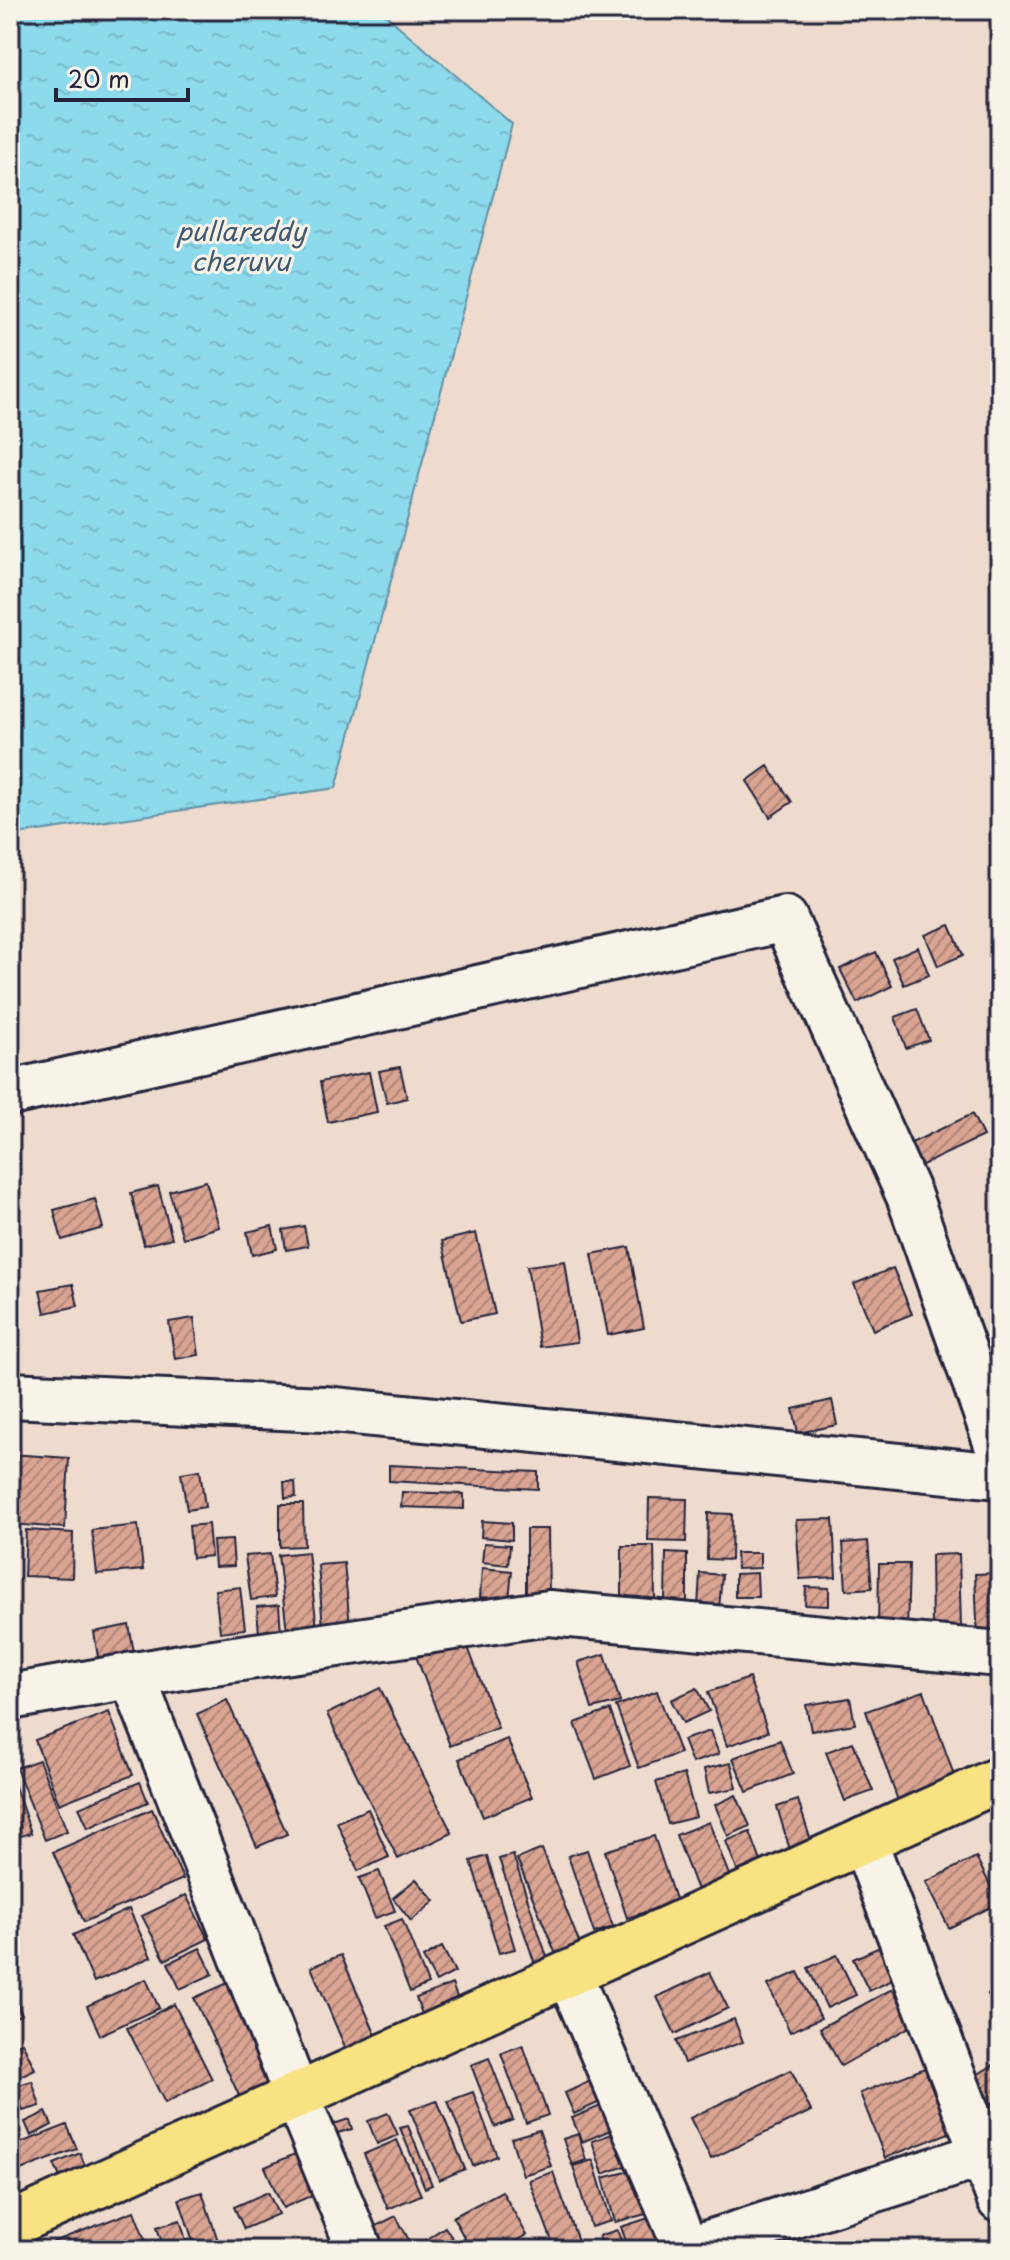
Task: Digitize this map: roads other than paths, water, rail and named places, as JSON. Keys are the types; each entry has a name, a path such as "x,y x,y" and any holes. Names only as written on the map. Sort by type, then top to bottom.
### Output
{"main road":[{"path":"10,2225 1000,1779"}],"street":[{"path":"10,1093 785,919 909,1196 1000,1453"},
{"path":"10,1395 324,1409 1000,1476"},
{"path":"10,1697 132,1675 549,1613 1000,1654"},
{"path":"132,1675 360,2250"},
{"path":"864,1840 1000,2200"},
{"path":"569,1974 687,2250 982,2155"}],"water":[{"name":"pullareddy cheruvu","path":"10,10 380,10 512,124 336,788 10,835"}]}
